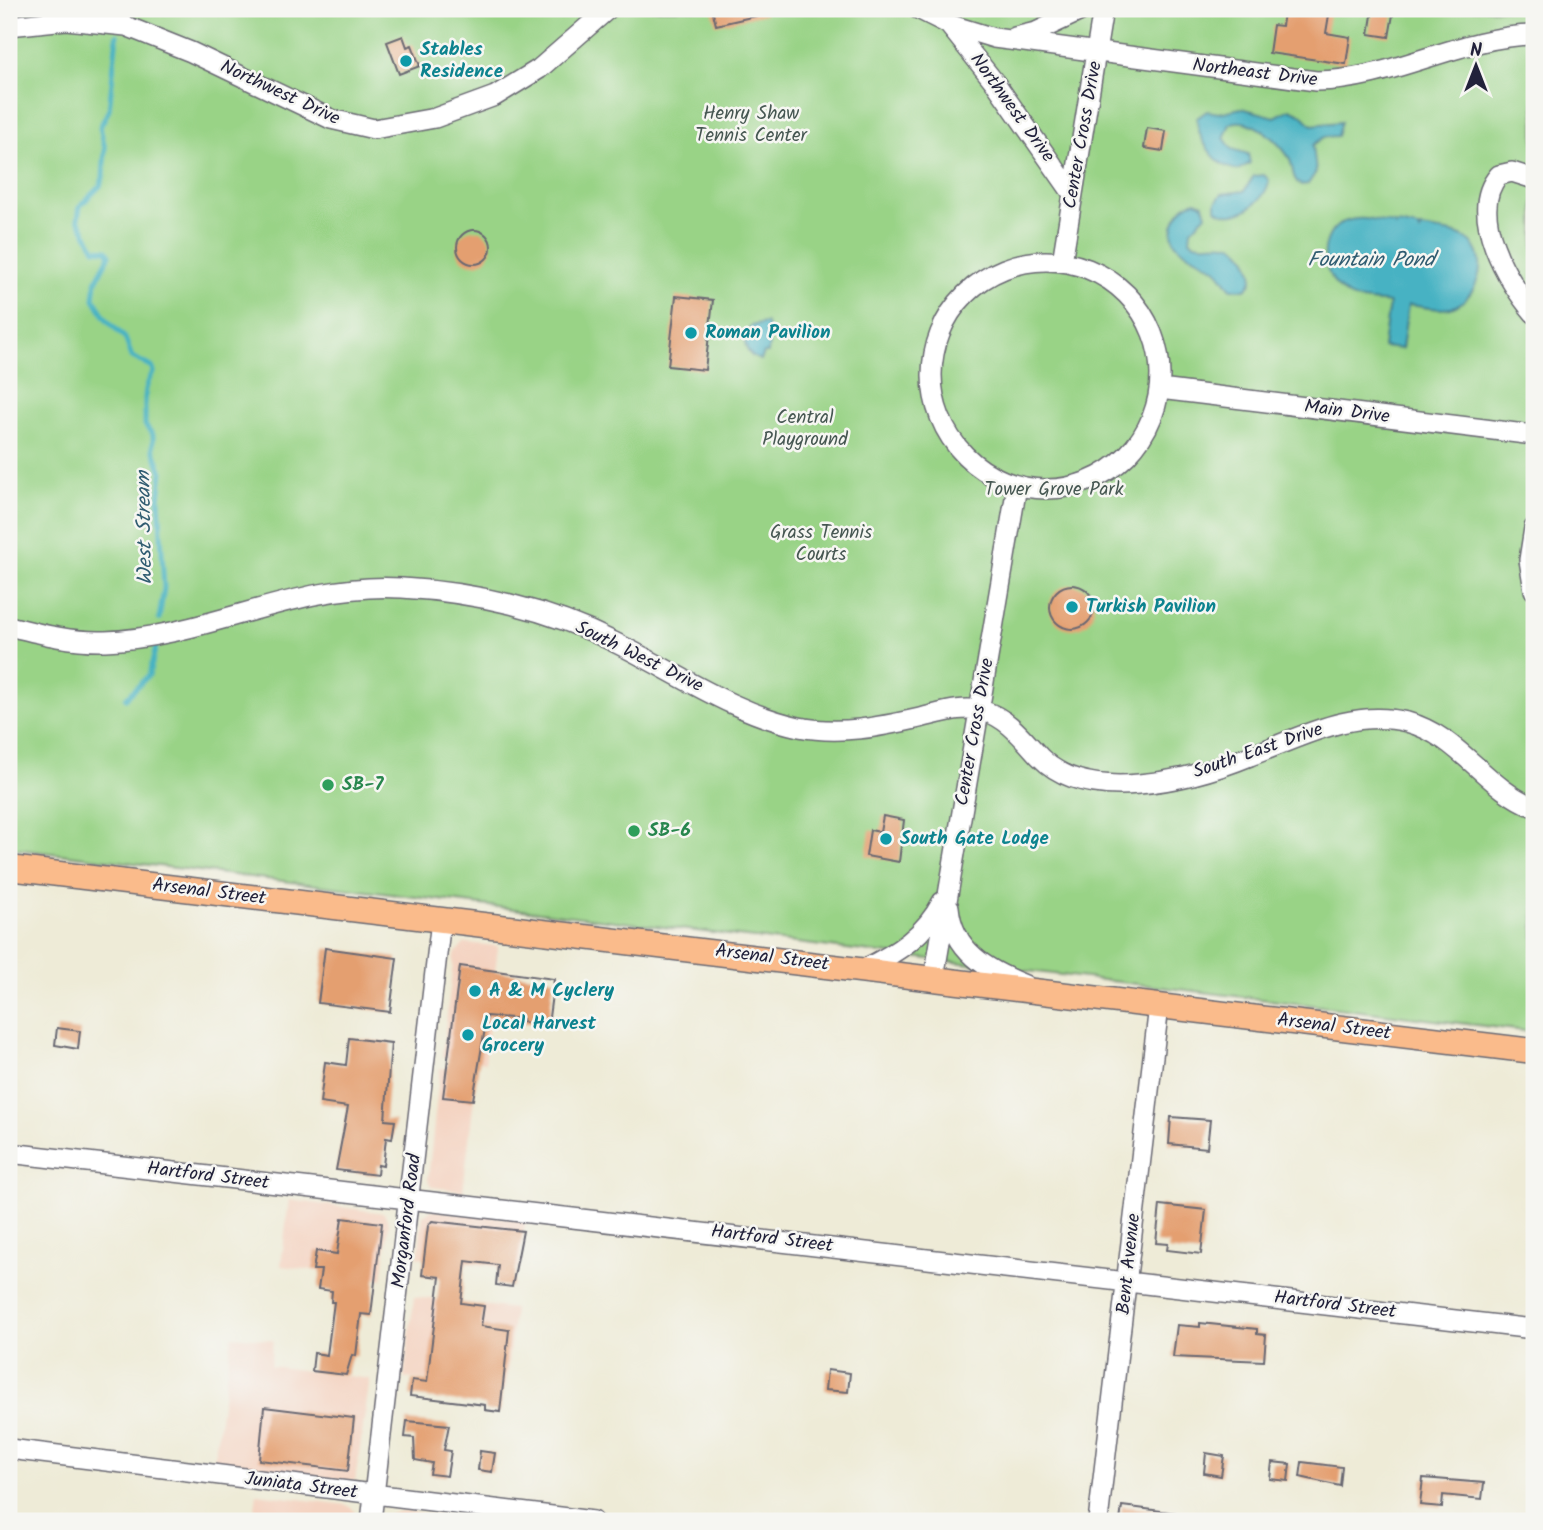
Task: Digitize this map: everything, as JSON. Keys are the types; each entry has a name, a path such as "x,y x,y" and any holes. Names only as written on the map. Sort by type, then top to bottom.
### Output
{"main road":[{"name":"Arsenal Street","path":"9,868 1534,1051"}],"street":[{"name":"Northwest Drive","path":"9,26 66,20 126,26 191,52 331,119 351,125 382,128 435,118 495,96 539,69 608,9"},
{"name":"Northwest Drive","path":"918,9 948,24 1004,40 1097,53"},
{"path":"1004,40 1035,32 1085,9"},
{"name":"Center Cross Drive","path":"1062,262 1103,9"},
{"name":"Northwest Drive","path":"948,24 996,84 1073,194"},
{"name":"Northeast Drive","path":"1097,53 1316,81 1361,75 1478,43 1534,35"},
{"path":"1534,179 1512,172 1499,175 1490,189 1488,200 1491,235 1500,262 1534,313"},
{"path":"1062,262 1081,266 1107,278 1135,303 1156,344 1160,389 1155,411 1140,440 1108,471 1077,485 1056,489 1017,486 978,467 950,438 937,411 932,391 934,351 944,323 955,306 984,279 1022,263 1062,262"},
{"name":"Main Drive","path":"1160,389 1534,435"},
{"name":"Center Cross Drive","path":"934,978 1017,486"},
{"path":"1534,528 1529,559 1534,590"},
{"name":"South West Drive","path":"9,626 58,638 109,641 168,631 326,592 354,588 401,587 467,596 560,619 618,644 731,702 794,726 846,731 958,709 979,710"},
{"name":"South East Drive","path":"979,710 1007,723 1047,764 1063,775 1096,784 1116,785 1161,781 1217,767 1303,734 1344,722 1373,719 1403,721 1444,738 1505,790 1534,807"},
{"path":"864,969 913,940 935,916 947,892"},
{"path":"947,892 950,917 967,952 990,970 1041,992"},
{"name":"Morganford Road","path":"371,1521 441,920"},
{"name":"Bent Avenue","path":"1098,1521 1159,1006"},
{"name":"Hartford Street","path":"9,1153 1128,1280 1534,1329"},
{"name":"Juniata Street","path":"9,1449 593,1521"}],"shaded area":[{"path":"465,943 498,946 485,1062 442,1057 454,955"},
{"path":"440,1068 477,1072 463,1191 433,1187 428,1180"},
{"path":"289,1200 384,1213 389,1223 382,1279 281,1266"},
{"path":"432,1210 525,1220 519,1269 418,1257 423,1216"},
{"path":"414,1297 514,1309 505,1390 404,1378"},
{"path":"232,1336 273,1340 270,1366 370,1379 355,1481 213,1467"},
{"path":"257,1494 347,1505 355,1511 354,1521 253,1521"},
{"path":"403,1511 476,1521 386,1521 389,1514"}],"green space":[{"name":"Tower Grove Park","path":"9,9 1534,9 1534,1032 9,848"}],"water":[{"path":"1241,108 1275,117 1290,109 1301,114 1312,125 1341,122 1337,136 1324,137 1313,145 1316,172 1308,184 1301,185 1296,180 1290,160 1273,139 1246,123 1230,124 1224,138 1232,149 1248,154 1250,163 1238,170 1215,158 1200,135 1197,118 1207,111 1219,113"},
{"path":"1264,175 1269,180 1267,188 1256,203 1232,214 1216,209 1216,202 1222,194 1244,191 1254,176"},
{"path":"1196,201 1203,204 1206,215 1191,230 1190,240 1205,244 1230,244 1238,248 1252,272 1251,283 1245,289 1231,289 1217,270 1176,244 1173,229 1176,218 1184,207"},
{"name":"Fountain Pond","path":"1366,219 1395,224 1395,227 1398,224 1419,228 1420,232 1421,228 1459,235 1476,249 1479,258 1480,268 1474,288 1460,304 1441,309 1408,305 1402,349 1383,347 1389,303 1350,297 1335,284 1328,271 1325,258 1330,234 1338,225 1350,220"},
{"path":"766,323 770,332 768,353 764,353 761,360 751,355 745,341 751,326"}],"building":[{"path":"712,9 765,9 765,14 716,25"},
{"path":"1300,9 1330,9 1326,33 1350,37 1346,64 1269,53 1273,25 1282,26 1284,13 1300,15"},
{"path":"1373,9 1394,9 1389,37 1369,34"},
{"name":"Stables Residence","path":"403,36 407,47 412,45 420,66 399,74 387,42"},
{"path":"1147,128 1166,131 1163,151 1144,148"},
{"path":"474,230 486,235 491,247 486,259 474,264 462,259 457,247 462,235"},
{"name":"Roman Pavilion","path":"676,296 713,300 705,370 668,366"},
{"name":"Turkish Pavilion","path":"1072,585 1087,592 1094,607 1087,622 1072,629 1057,622 1050,607 1057,592"},
{"name":"South Gate Lodge","path":"883,816 904,820 899,862 866,856 870,830 880,832"},
{"path":"325,948 397,958 390,1012 318,1003"},
{"path":"460,966 554,979 548,1025 521,1022 522,1019 487,1016 473,1100 443,1097"},
{"path":"57,1028 80,1031 78,1049 55,1045"},
{"path":"349,1038 391,1043 385,1120 395,1121 392,1139 386,1138 383,1166 378,1165 377,1175 336,1170 348,1107 320,1103 325,1062 346,1065"},
{"path":"1171,1117 1210,1120 1207,1148 1169,1144"},
{"path":"1160,1205 1206,1210 1201,1254 1167,1250 1168,1244 1156,1243"},
{"path":"342,1218 382,1223 371,1315 361,1314 356,1356 352,1355 346,1375 312,1371 314,1353 327,1355 334,1302 331,1302 332,1291 318,1289 321,1270 313,1270 316,1251 337,1254"},
{"path":"432,1221 523,1231 512,1287 496,1285 498,1265 466,1261 461,1303 484,1306 481,1326 509,1330 500,1412 485,1410 485,1405 410,1396 412,1380 427,1382 440,1277 422,1275 428,1226"},
{"path":"1200,1323 1257,1329 1257,1334 1266,1335 1264,1361 1173,1357 1177,1325 1200,1327"},
{"path":"827,1370 850,1373 848,1392 825,1390"},
{"path":"264,1407 354,1418 348,1471 259,1460"},
{"path":"407,1421 449,1425 444,1450 451,1451 447,1476 430,1474 432,1463 415,1460 414,1438 405,1437"},
{"path":"480,1451 495,1453 492,1472 478,1470"},
{"path":"1206,1453 1224,1456 1221,1476 1204,1473"},
{"path":"1272,1462 1290,1464 1288,1481 1270,1479"},
{"path":"1302,1462 1342,1467 1340,1486 1300,1477"},
{"path":"1423,1478 1484,1483 1482,1499 1443,1495 1442,1507 1420,1505"},
{"path":"1122,1506 1178,1513 1177,1521 1120,1521"}],"waterway":[{"name":"West Stream","path":"117,35 109,110 100,127 105,149 103,178 100,186 80,206 78,219 95,249 107,250 110,255 96,281 94,299 107,320 125,338 132,357 152,367 154,371 146,391 145,425 153,435 153,449 162,472 159,499 164,588 159,619"},
{"name":"West Stream","path":"126,698 149,675 156,646"}],"place":[{"name":"Stables Residence","path":"406,61"},
{"name":"Roman Pavilion","path":"691,333"},
{"name":"Turkish Pavilion","path":"1072,607"},
{"name":"SB-7","path":"328,785"},
{"name":"SB-6","path":"634,831"},
{"name":"South Gate Lodge","path":"886,839"},
{"name":"A & M Cyclery","path":"475,991"},
{"name":"Local Harvest Grocery","path":"468,1035"}],"park label":[{"name":"Henry Shaw Tennis Center","path":"751,125"},
{"name":"Central Playground","path":"805,429"},
{"name":"Grass Tennis Courts","path":"821,544"}]}
